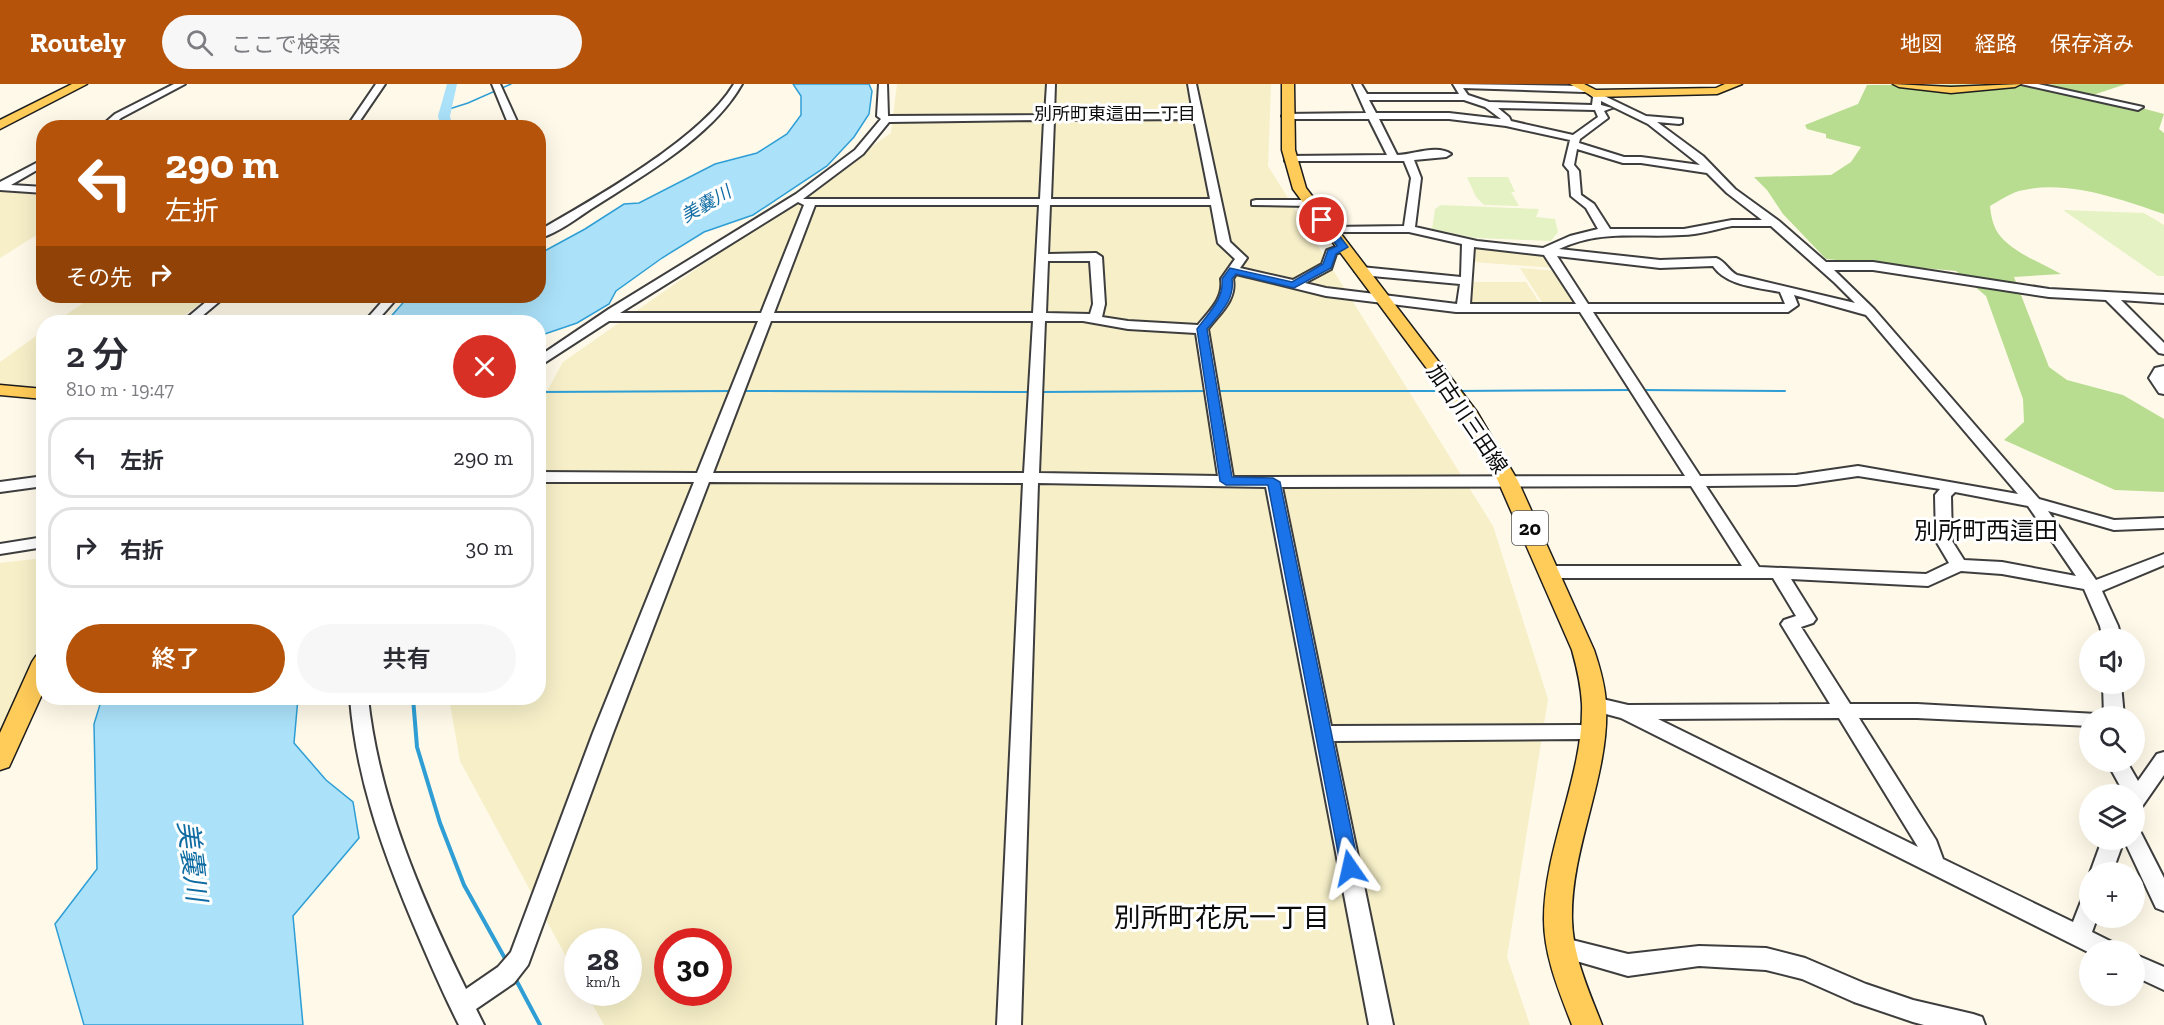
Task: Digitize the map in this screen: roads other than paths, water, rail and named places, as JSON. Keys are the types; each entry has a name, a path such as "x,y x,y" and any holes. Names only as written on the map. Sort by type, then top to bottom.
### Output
{"main road":[{"path":"0,125 81,84"},
{"name":"加古川三田線","path":"1288,84 1289,159 1293,175 1309,203 1468,412 1508,481 1583,650 1591,677 1594,704 1593,734 1559,891 1560,946 1565,967 1587,1025"},
{"path":"1590,94 1711,91 1736,84"},
{"path":"1899,84 1952,90 2015,84"},
{"path":"0,390 36,393"},
{"path":"0,760 36,680"}],"street":[{"path":"113,120 181,84"},
{"path":"356,120 381,84"},
{"path":"496,84 495,88 511,120"},
{"path":"546,231 635,176 698,129 725,106 738,84"},
{"path":"883,84 882,116 886,119 1200,116"},
{"path":"1009,1025 1031,478 1051,84"},
{"path":"1192,84 1224,243 1241,258 1227,279 1229,291 1225,299 1202,329 1226,481"},
{"path":"1357,84 1393,158"},
{"path":"1457,84 1465,97"},
{"path":"1457,84 1503,85 1590,94 1625,108 1661,128 1711,170 1731,191 1775,223 1870,312 2034,502 2091,585 2109,628"},
{"path":"2025,84 2138,106"},
{"path":"1503,85 1508,94 1515,96 1534,121 1574,141 1623,160 1641,159 1711,170"},
{"path":"1488,105 1522,105 1590,94"},
{"path":"1590,94 1603,118 1574,141 1569,165 1574,171 1576,196 1590,206 1606,232"},
{"path":"1364,97 1465,97 1488,105 1506,119 1506,123"},
{"path":"1287,116 1449,116 1506,123 1534,121"},
{"path":"1644,118 1679,121"},
{"path":"546,358 606,317 790,202 859,152 886,119"},
{"path":"1289,159 1408,158 1424,154 1446,154"},
{"path":"1408,158 1416,178 1409,229"},
{"path":"0,186 36,166"},
{"path":"0,186 36,188"},
{"path":"790,202 1216,202"},
{"path":"359,705 369,763 392,845 448,981 467,1015 520,958 603,733 812,202"},
{"path":"1256,203 1309,203"},
{"path":"1547,250 1574,238 1606,232 1684,232 1732,224 1775,223"},
{"path":"1294,285 1327,266 1337,239 1363,228 1409,229 1468,242 1660,264 1716,262 1724,273 1733,278 1870,312"},
{"path":"1463,308 1467,281 1468,242"},
{"path":"1547,250 1754,572"},
{"path":"1043,258 1096,257 1100,304 1095,318"},
{"path":"1823,266 1873,266 2049,293 2164,299"},
{"path":"1234,270 1326,292 1463,308 1788,308 1792,305 1785,290"},
{"path":"1361,272 1467,281"},
{"path":"2110,297 2164,350"},
{"path":"197,315 211,303"},
{"path":"376,315 387,303"},
{"path":"606,317 1095,318 1128,325 1202,329"},
{"path":"2164,370 2160,370 2156,378 2164,390"},
{"path":"546,477 1031,478 1273,482 1696,481 1796,480 1858,471 2034,502 2114,525 2164,523"},
{"path":"0,487 36,482"},
{"path":"1273,482 1381,1025"},
{"path":"1951,487 1943,495 1944,541 1959,565"},
{"path":"0,549 36,543"},
{"path":"1550,572 1754,572 1928,580 1959,565 2002,568 2100,586 2164,559"},
{"path":"1778,573 1807,619 1790,624 1929,846 1934,865"},
{"path":"1594,704 1626,712 2087,940"},
{"path":"1626,712 1917,711 2079,718"},
{"path":"1324,734 1580,732 1593,734"},
{"path":"2145,787 2164,760"},
{"path":"2139,850 2164,901"},
{"path":"2079,936 2082,928"},
{"path":"1560,946 1628,965 1700,956 1766,959 1805,969 1862,994 1913,1011 1972,1025"},
{"path":"2145,970 2164,979"}],"water":[{"name":"美嚢川","path":"793,84 869,84 872,91 869,114 854,137 827,166 753,215 704,232 662,258 616,291 609,304 577,323 546,334 546,315 392,315 403,303 546,303 546,250 624,204 639,203 715,164 757,153 787,134 801,115 801,96"},
{"name":"美嚢川","path":"100,705 297,705 294,743 326,780 353,802 359,838 293,916 303,1025 84,1025 55,924 97,869 94,724"}],"waterway":[{"path":"445,120 452,84"},
{"path":"446,110 511,84"},
{"path":"1457,391 1634,390"},
{"path":"1640,390 1785,391"},
{"path":"546,392 734,391"},
{"path":"740,391 1031,392"},
{"path":"1040,392 1208,391"},
{"path":"1217,391 1448,391"},
{"path":"414,705 417,747 440,823 464,885 507,962"},
{"path":"515,978 540,1025"}],"district":[{"name":"別所町東這田一丁目","path":"1115,114"},
{"name":"別所町西這田","path":"1986,531"},
{"name":"別所町花尻一丁目","path":"1222,918"}]}
